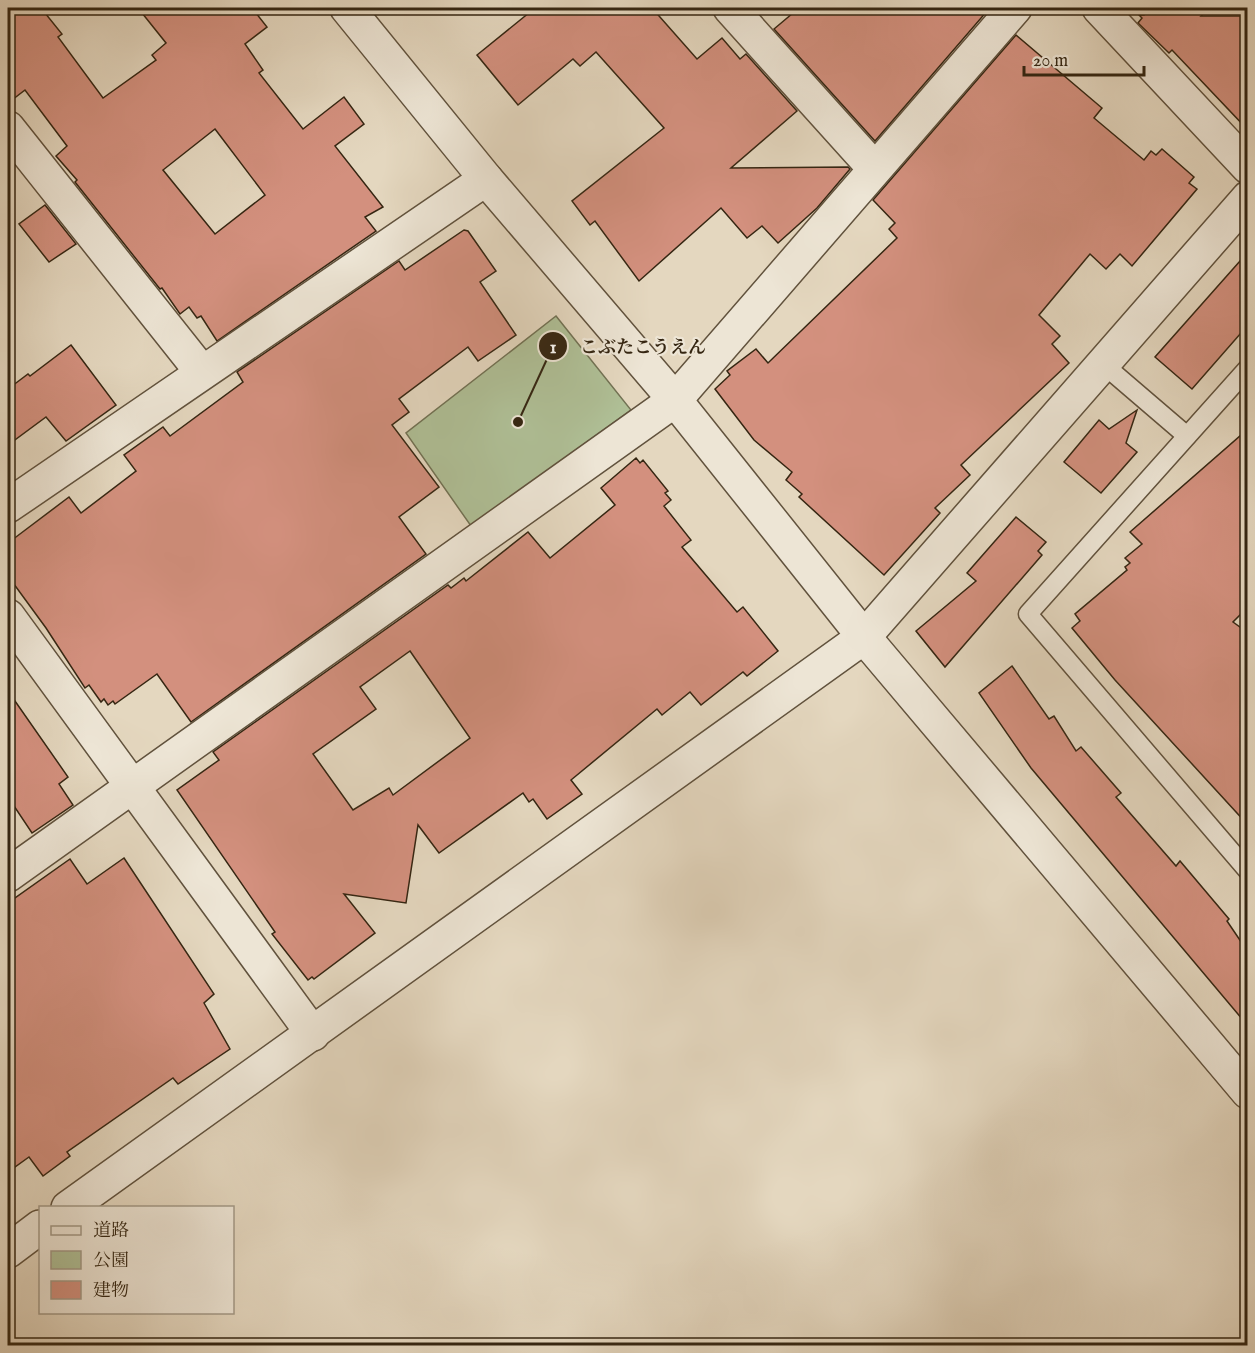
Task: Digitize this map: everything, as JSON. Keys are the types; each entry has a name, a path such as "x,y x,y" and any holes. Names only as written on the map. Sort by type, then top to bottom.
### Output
{"street":[{"path":"347,8 486,179 675,400 864,637 1248,1092"},
{"path":"730,8 874,168"},
{"path":"8,875 675,400 1015,8"},
{"path":"1099,8 1248,167"},
{"path":"8,128 201,371"},
{"path":"8,506 201,371 486,179"},
{"path":"71,1206 314,1034 864,637 1248,198"},
{"path":"8,616 314,1034"},
{"path":"8,1251 39,1228"}],"lane":[{"path":"1103,364 1187,436"},
{"path":"1248,368 1028,614 1248,871"}],"green space":[{"path":"556,316 631,410 471,526 406,433"}],"building":[{"path":"8,8 41,8 62,34 58,37 103,98 156,60 152,55 166,43 138,8 252,8 267,27 245,44 263,70 259,73 303,129 344,97 364,124 335,146 383,207 365,217 376,231 217,341 201,316 197,318 189,307 180,314 162,288 160,289 75,182 77,180 56,156 67,146 25,90 8,103","holes":["215,129 265,195 215,234 163,170"]},
{"path":"535,8 652,8 697,59 722,38 740,59 746,54 797,111 731,168 848,167 850,169 817,208 778,243 762,226 747,238 721,208 639,281 595,221 590,225 572,201 664,128 596,52 580,66 573,59 518,105 477,55"},
{"path":"799,8 985,8 988,10 875,141 774,29"},
{"path":"1151,8 1208,8 1201,16 1248,16 1248,130 1172,50 1169,53 1138,23 1142,18 1139,15 1144,15"},
{"path":"1016,35 1102,108 1094,118 1144,160 1151,151 1156,155 1162,149 1194,177 1189,183 1197,189 1132,266 1120,254 1106,269 1090,254 1039,315 1060,336 1052,344 1069,363 961,465 970,475 935,508 940,513 884,575 799,497 802,494 786,480 792,472 754,440 715,389 730,375 727,371 756,349 768,363 897,238 889,229 895,223 873,200"},
{"path":"45,205 76,244 49,262 19,224"},
{"path":"464,230 468,231 496,271 480,282 516,335 478,361 468,347 399,399 409,412 392,425 439,487 399,517 426,554 191,722 157,674 115,704 113,701 108,705 104,699 101,702 89,685 85,688 46,628 8,576 8,543 69,497 81,513 136,471 124,455 163,427 170,436 243,382 237,372 399,261 405,270"},
{"path":"1248,252 1248,325 1192,389 1155,357"},
{"path":"71,345 116,405 66,441 46,417 8,445 8,389 28,374 30,376"},
{"path":"1137,410 1126,443 1137,452 1101,493 1064,462 1099,420 1109,429"},
{"path":"1248,429 1248,607 1233,622 1248,633 1248,825 1115,680 1072,628 1080,621 1075,614 1127,570 1125,567 1130,563 1125,558 1142,544 1130,532"},
{"path":"636,458 640,463 643,460 668,491 665,493 671,500 664,506 691,540 682,547 737,612 743,607 778,651 747,676 743,672 701,705 690,692 662,715 657,709 571,780 582,794 547,819 533,799 529,802 523,793 439,853 418,825 406,903 344,894 375,933 314,979 312,977 308,980 272,934 275,932 177,790 219,760 213,752 448,585 451,588 464,578 466,581 528,532 550,558 615,505 601,488","holes":["410,651 470,738 393,795 389,788 353,810 313,754 376,709 360,687"]},
{"path":"1016,517 1046,542 1038,551 1042,555 945,667 916,631 976,581 967,573"},
{"path":"1012,666 1049,719 1054,716 1076,751 1081,747 1121,793 1116,797 1176,866 1180,861 1229,919 1227,921 1248,952 1248,1026 1031,768 979,693"},
{"path":"8,691 68,777 59,784 73,805 32,833 8,797"},
{"path":"124,858 214,994 204,1003 230,1049 178,1084 173,1078 67,1152 70,1156 43,1176 29,1157 8,1172 8,903 70,859 87,884"}],"place":[{"name":"こぶたこうえん","path":"518,422"}]}
